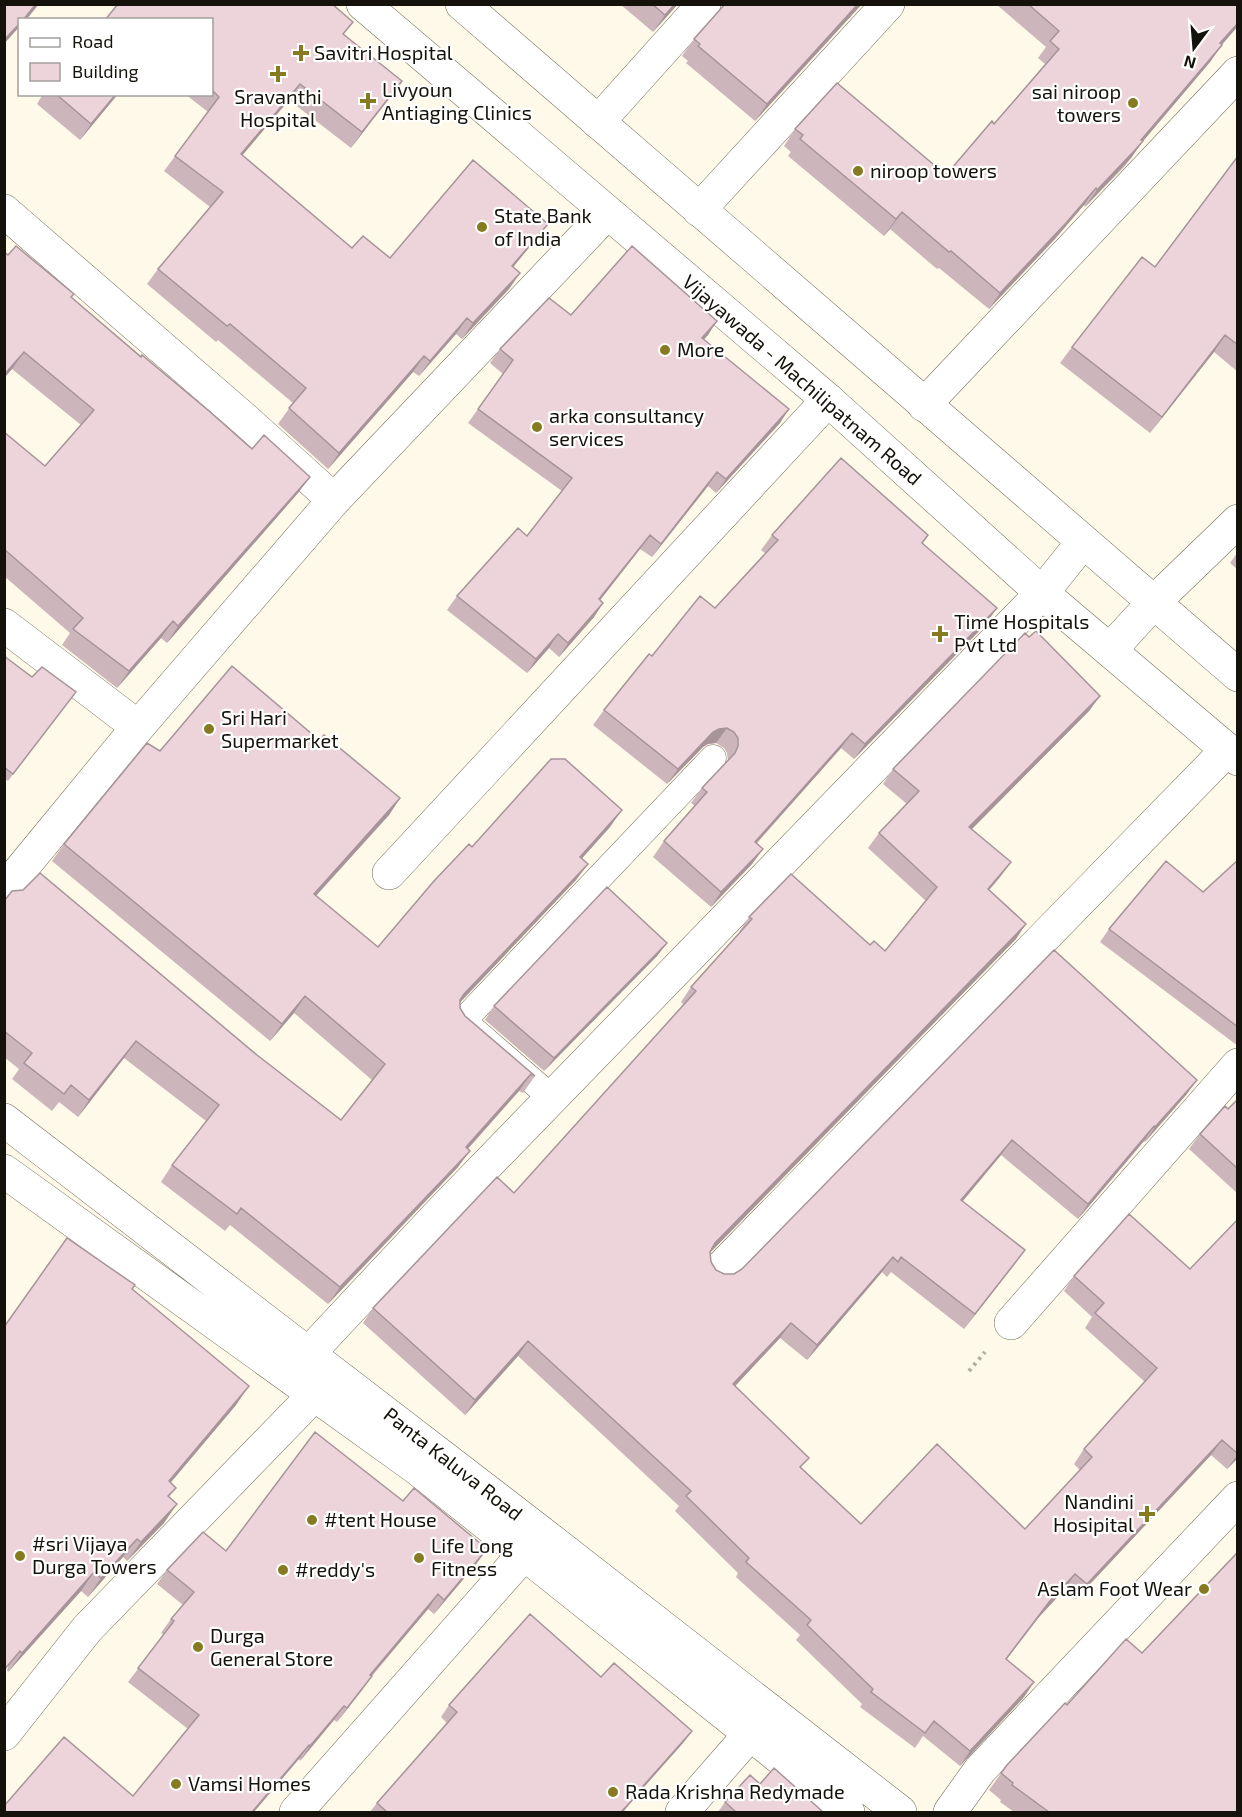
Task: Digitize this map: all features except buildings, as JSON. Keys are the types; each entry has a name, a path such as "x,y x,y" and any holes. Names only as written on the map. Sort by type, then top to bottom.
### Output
{"main road":[{"name":"Vijayawada - Machilipatnam Road","path":"363,4 828,400 1042,593 1232,754"},
{"path":"462,4 1082,543 1238,675"},
{"path":"598,122 704,4"},
{"path":"699,210 888,4"},
{"path":"924,405 1238,73"},
{"path":"4,211 242,417 334,500"},
{"path":"4,890 138,727 334,500 607,213"},
{"path":"388,873 828,400"},
{"path":"1111,650 1153,603 1238,520"},
{"path":"309,1353 441,1212 1042,593 1082,543"},
{"path":"4,625 138,727"},
{"path":"718,1271 1232,754"},
{"path":"26,864 52,886"},
{"path":"1011,1323 1238,1065"},
{"name":"Panta Kaluva Road","path":"4,1120 309,1353 900,1812"},
{"name":"Panta Kaluva Road","path":"4,1171 418,1469 848,1812"},
{"path":"4,1734 87,1629 315,1395"},
{"path":"950,1812 980,1770 1238,1497"},
{"path":"296,1812 524,1554"},
{"path":"682,1812 751,1733 754,1698"}],"lane":[{"path":"552,1098 463,1021 713,758"}],"place":[{"name":"Savitri Hospital","path":"301,53"},
{"name":"Sravanthi Hospital","path":"278,74"},
{"name":"Livyoun Antiaging Clinics","path":"368,101"},
{"name":"sai niroop towers","path":"1133,103"},
{"name":"niroop towers","path":"858,171"},
{"name":"State Bank of India","path":"482,227"},
{"name":"More","path":"665,350"},
{"name":"arka consultancy services","path":"537,427"},
{"name":"Time Hospitals Pvt Ltd","path":"940,634"},
{"name":"Sri Hari Supermarket","path":"209,729"},
{"name":"Nandini Hosipital","path":"1147,1514"},
{"name":"#tent House","path":"312,1520"},
{"name":"#sri Vijaya Durga Towers","path":"20,1556"},
{"name":"Life Long Fitness","path":"419,1558"},
{"name":"#reddy's","path":"283,1570"},
{"name":"Aslam Foot Wear","path":"1204,1589"},
{"name":"Durga General Store","path":"198,1647"},
{"name":"Vamsi Homes","path":"176,1784"},
{"name":"Rada Krishna Redymade","path":"613,1792"}]}
